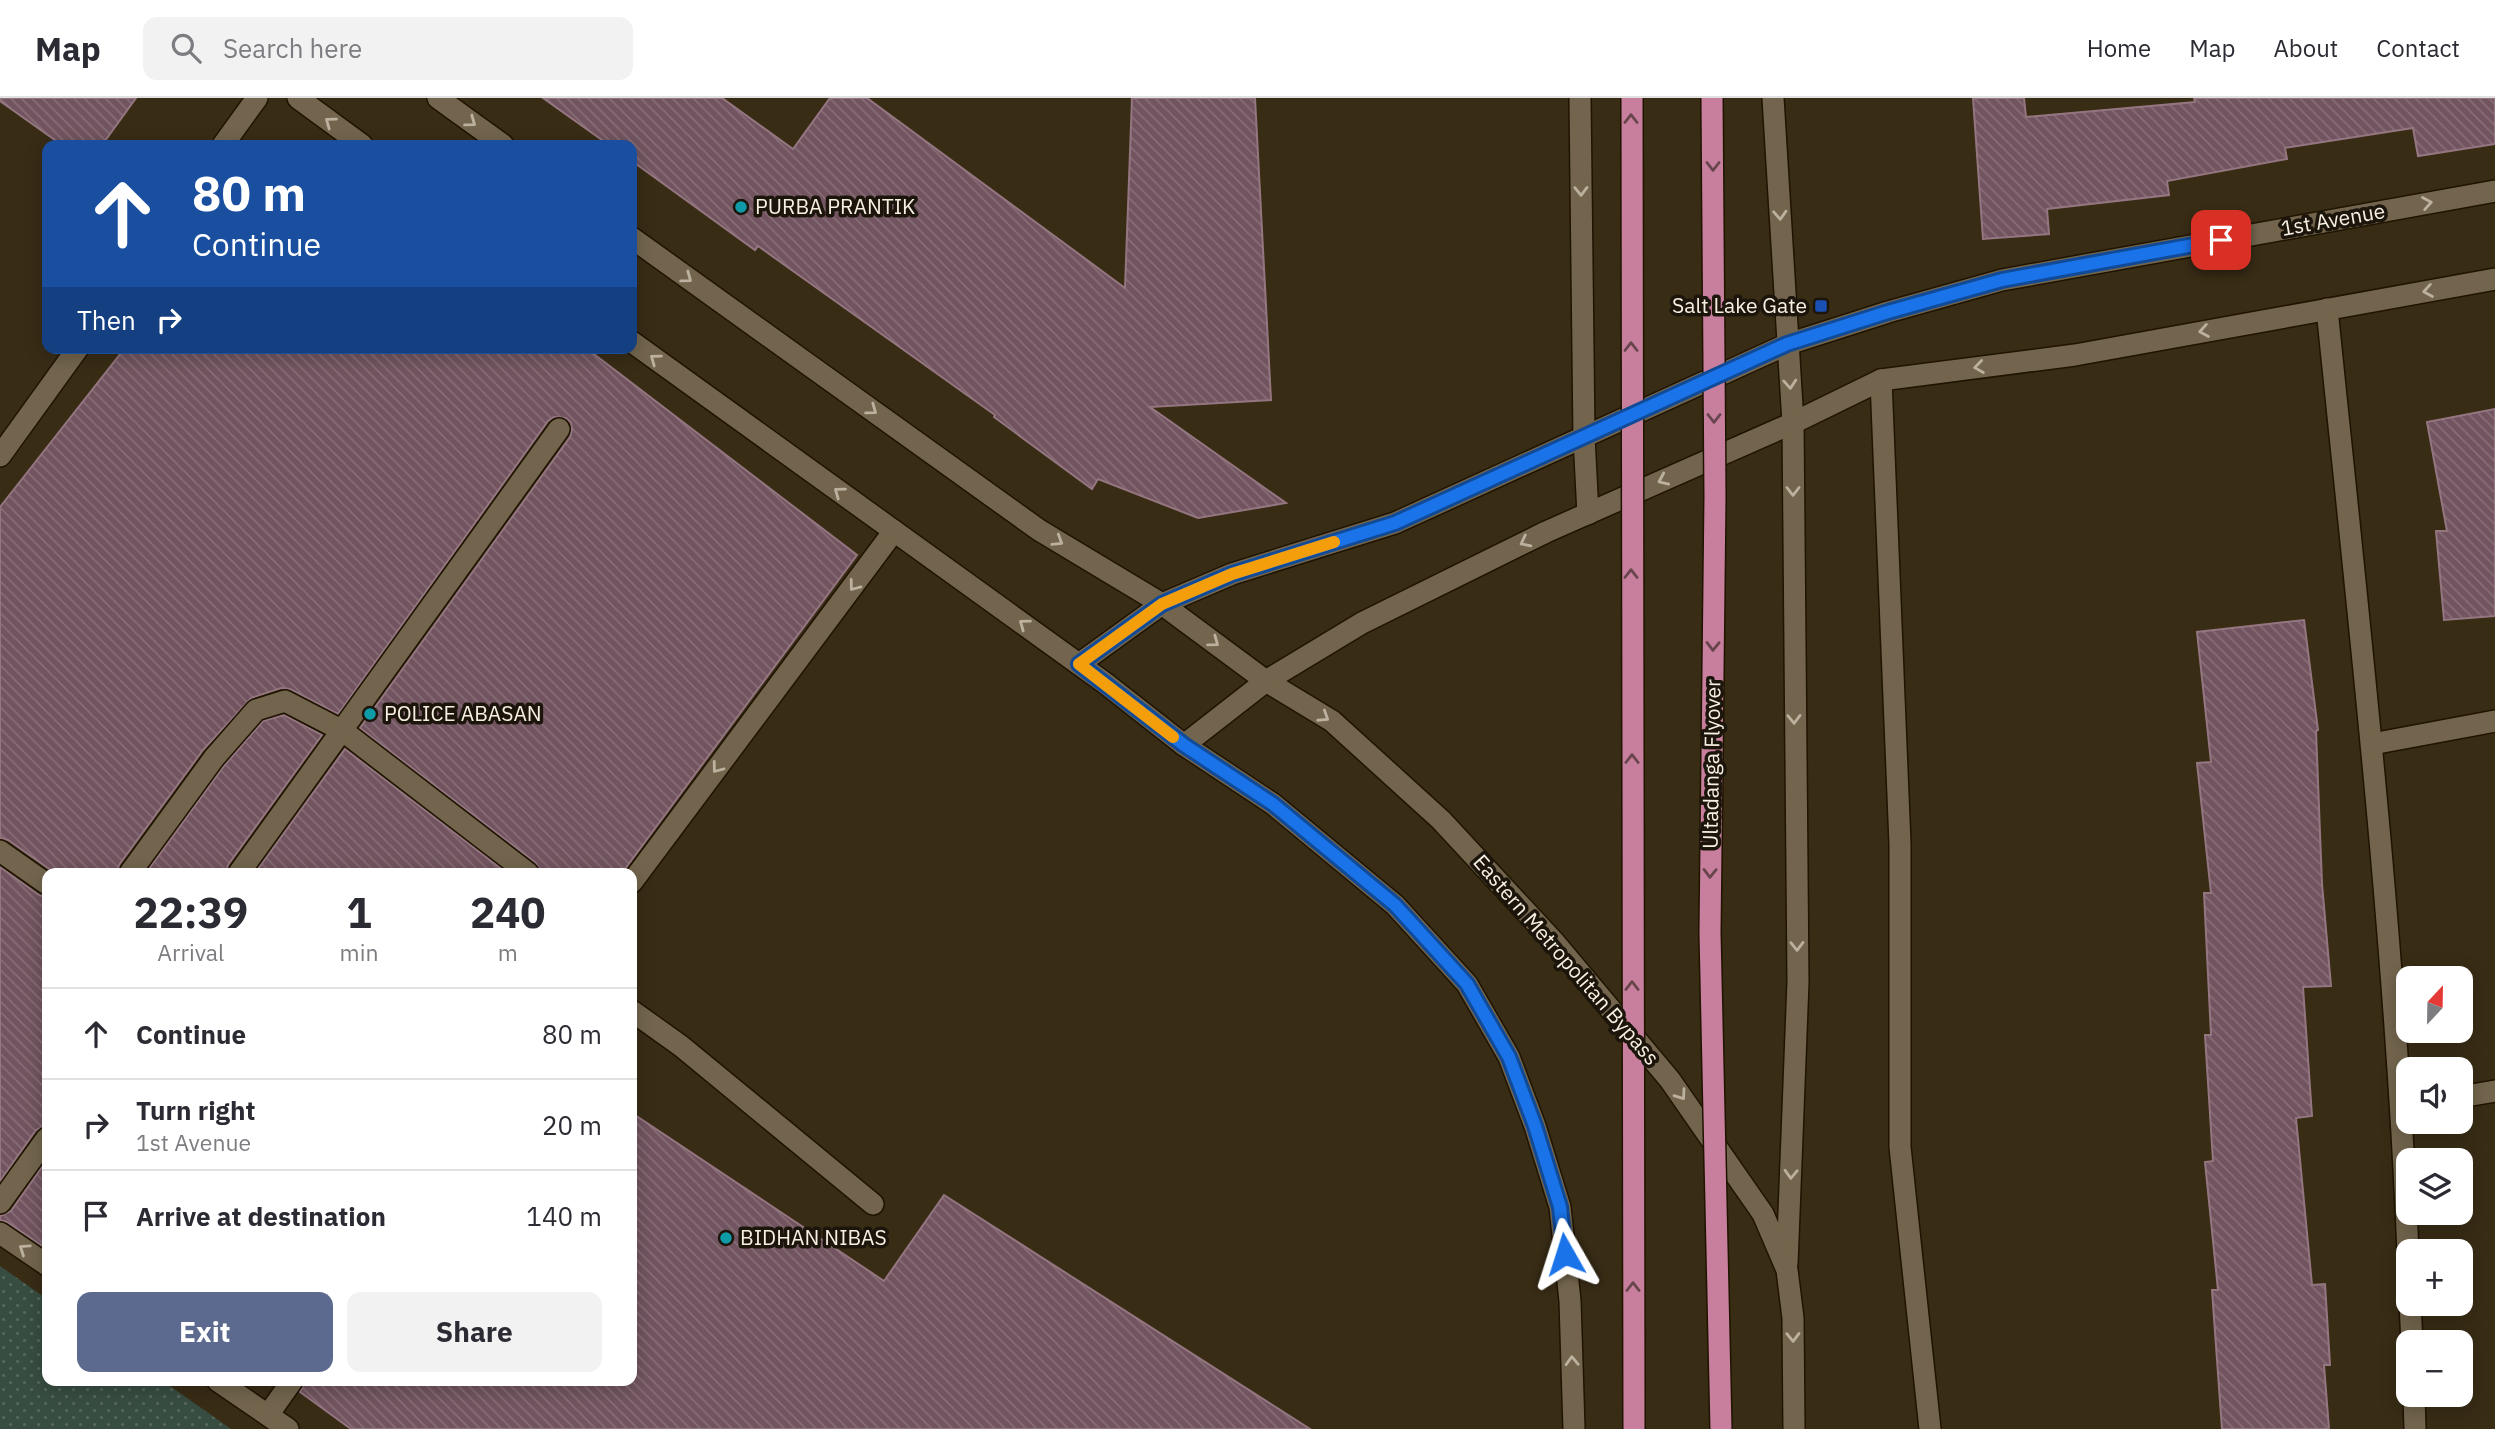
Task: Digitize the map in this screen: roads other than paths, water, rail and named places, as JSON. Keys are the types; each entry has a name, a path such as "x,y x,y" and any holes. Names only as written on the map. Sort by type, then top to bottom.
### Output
{"main road":[{"path":"227,140 257,98"},
{"path":"298,98 355,140"},
{"path":"438,98 496,140"},
{"path":"1580,98 1587,514"},
{"path":"1632,98 1634,1429"},
{"name":"Ultadanga Flyover","path":"1712,98 1715,497 1710,933 1721,1429"},
{"path":"1773,98 1793,423 1798,982 1787,1269"},
{"name":"1st Avenue","path":"1079,664 1162,604 1232,574 1395,523 1787,344 2002,280 2495,191"},
{"name":"Eastern Metropolitan Bypass","path":"637,242 1039,530 1162,604 1266,681 1332,722 1441,820 1555,943 1671,1080 1763,1214 1787,1269 1793,1318 1794,1429"},
{"path":"1184,745 1266,681 1362,624 1546,531 1793,423 1881,380 2075,355 2495,279"},
{"path":"2327,309 2372,744 2400,1057"},
{"path":"637,346 1079,664 1184,745 1273,804 1395,905 1467,984 1509,1057 1535,1126 1560,1207 1570,1301 1574,1429"},
{"path":"0,456 74,354"},
{"path":"1881,380 1900,844 1900,1147 1930,1429"},
{"path":"243,868 559,429"},
{"path":"637,876 894,531"},
{"path":"134,868 214,758 256,710 285,701 343,731 521,868"},
{"path":"2372,744 2495,721"},
{"path":"0,851 42,880"},
{"path":"637,1015 681,1046 873,1204"},
{"path":"2473,1095 2495,1091"},
{"path":"2406,1134 2408,1239"},
{"path":"0,1203 42,1145"},
{"path":"0,1233 42,1262"},
{"path":"225,1386 288,1429"},
{"path":"268,1415 288,1386"},
{"path":"2415,1407 2416,1429"}],"place":[{"name":"PURBA PRANTIK","path":"741,207"},
{"name":"Salt Lake Gate","path":"1821,306"},
{"name":"POLICE ABASAN","path":"370,714"},
{"name":"BIDHAN NIBAS","path":"726,1238"}]}
